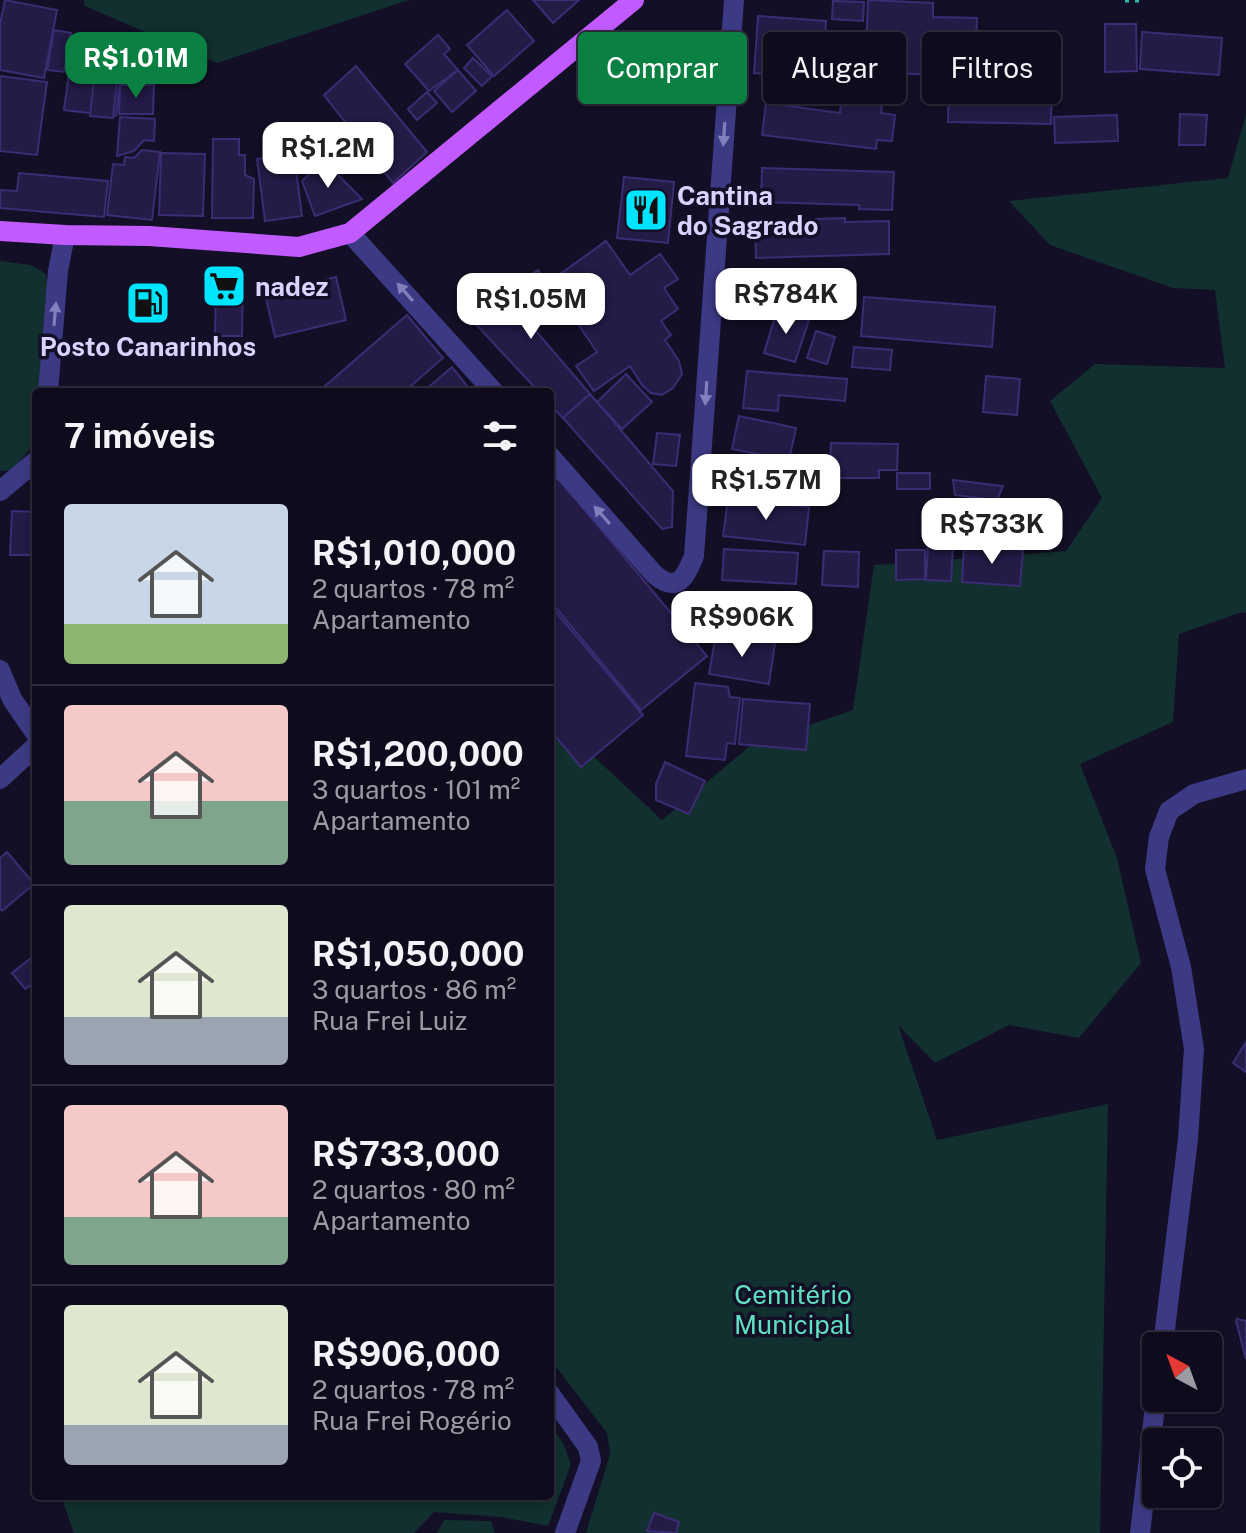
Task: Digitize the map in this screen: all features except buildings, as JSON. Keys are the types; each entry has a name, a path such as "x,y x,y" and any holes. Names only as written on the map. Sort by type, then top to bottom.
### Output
{"main road":[{"path":"0,231 149,236 299,247 350,233 634,0"}],"street":[{"path":"554,461 654,574 664,583 681,580 694,556 734,0"},
{"path":"350,233 490,388"},
{"path":"48,388 58,271 65,235"},
{"path":"0,491 32,464"},
{"path":"0,670 12,699 32,728"},
{"path":"0,779 32,750"},
{"path":"1165,1332 1188,1139 1194,1049 1181,967 1155,869 1159,837 1169,811 1194,794 1246,779"},
{"path":"554,1400 588,1447 591,1461 565,1533"},
{"path":"1140,1533 1154,1412"}],"path":[{"path":"1125,0 1144,0"}],"green space":[{"path":"84,0 409,0 217,63 85,6"},
{"name":"Cemitério Municipal","path":"1246,114 1246,613 1179,634 1173,722 1080,764 1117,858 1141,963 1079,1038 1009,1025 935,1063 898,1025 937,1140 1108,1104 1100,1533 586,1533 610,1454 607,1433 554,1364 554,740 590,753 662,820 751,745 853,710 874,565 1066,551 1102,498 1050,401 1095,364 1225,368 1215,290 1173,288 1050,245 1009,201 1228,178"},
{"path":"0,261 31,265 46,274 51,313 41,388 32,388 32,446 13,470 0,471"},
{"path":"554,1430 571,1464 548,1526 501,1517 434,1512 414,1533 74,1533 62,1500 554,1500"},
{"path":"444,1520 491,1521 495,1533 437,1533"}],"place":[{"name":"Cantina do Sagrado","path":"646,210"},
{"name":"nadez","path":"224,286"},
{"name":"Posto Canarinhos","path":"148,303"}]}
